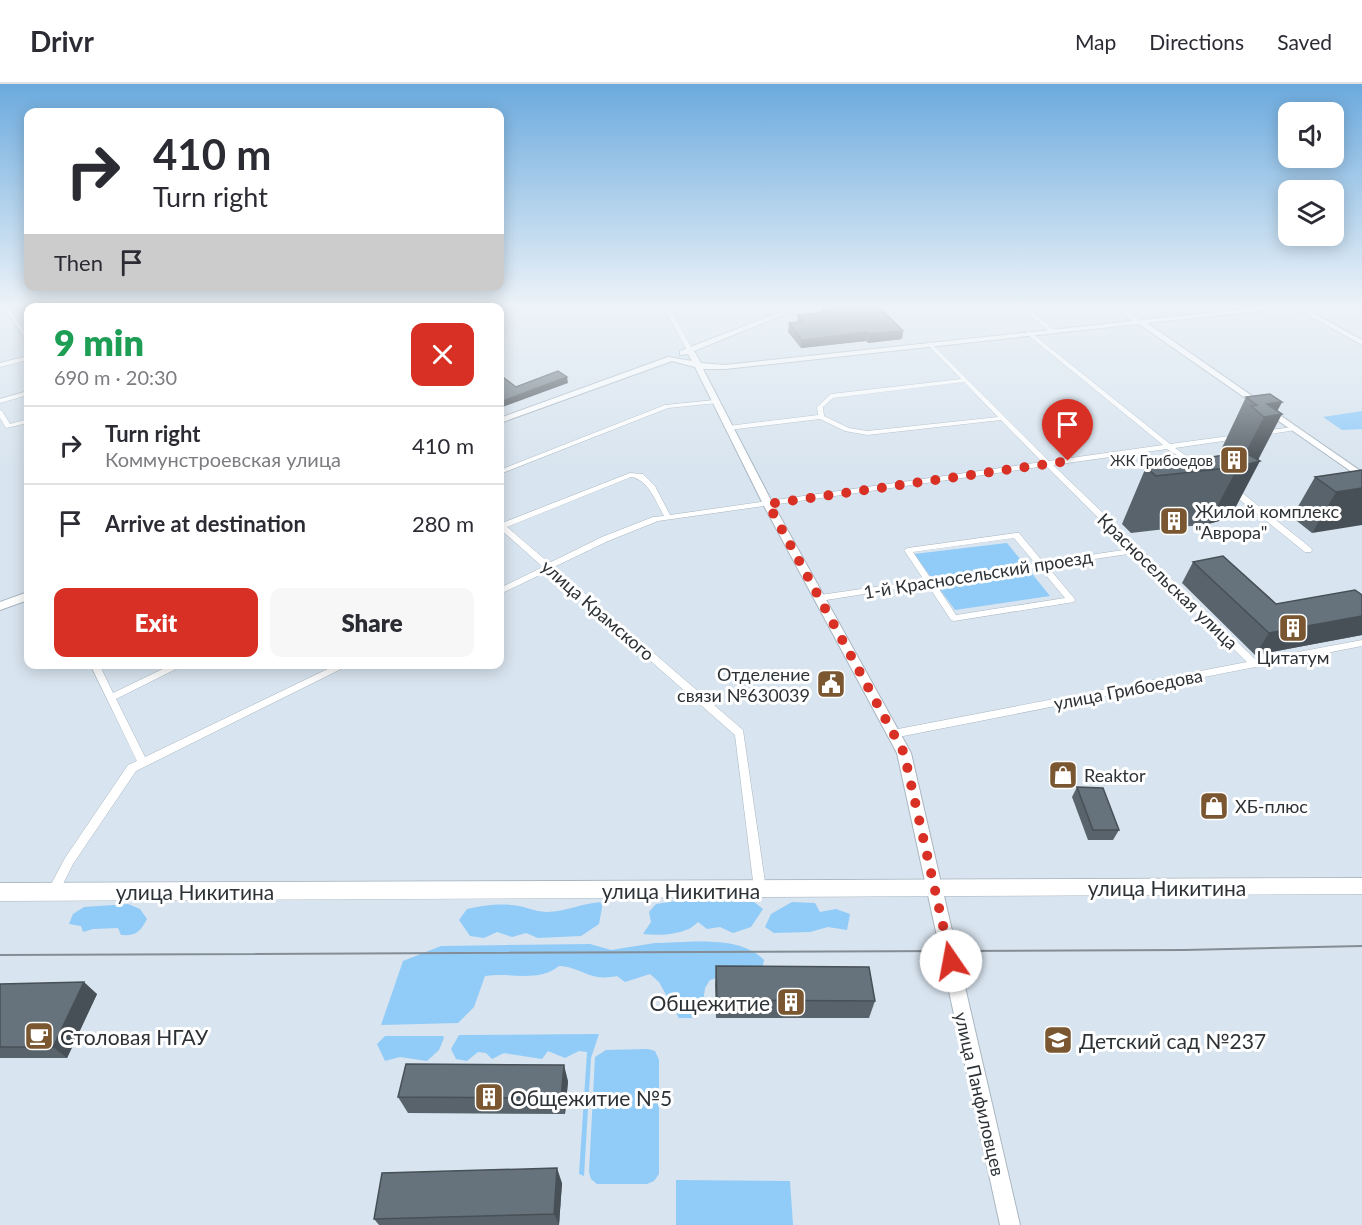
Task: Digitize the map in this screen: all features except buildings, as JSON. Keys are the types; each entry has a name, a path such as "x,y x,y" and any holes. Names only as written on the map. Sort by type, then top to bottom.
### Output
{"main road":[{"name":"улица Никитина","path":"0,892 1362,886"}],"street":[{"path":"0,365 15,361"},
{"path":"504,421 665,361"},
{"path":"683,361 725,367 776,361"},
{"name":"улица Панфиловцев","path":"696,361 768,504 904,753 1010,1225"},
{"name":"Красносельская улица","path":"946,361 1048,464 1254,664"},
{"path":"1064,361 1169,447 1208,472"},
{"path":"1196,361 1362,476"},
{"path":"821,417 820,407 831,396 964,380"},
{"path":"0,401 24,394"},
{"path":"504,470 668,406 715,402"},
{"path":"0,412 8,427 24,422"},
{"path":"728,428 821,417 847,430 867,434 1002,418"},
{"path":"1254,434 1294,429"},
{"path":"504,589 605,539 656,519 1243,436"},
{"path":"504,524 630,475 640,476 652,489 668,517"},
{"path":"1226,485 1308,550"},
{"name":"улица Крамского","path":"504,529 740,733 760,889"},
{"path":"1016,535 1071,600 954,618 929,582 908,550 1016,535"},
{"name":"1-й Красносельский проезд","path":"820,598 1137,550"},
{"path":"0,606 24,597"},
{"name":"улица Грибоедова","path":"893,734 1362,644"},
{"path":"96,669 143,763"},
{"path":"111,698 172,669"},
{"path":"52,892 69,861 132,768 337,669"}],"shaded area":[{"path":"1362,411 1362,429 1342,430 1323,417"},
{"path":"1007,543 1050,596 955,610 914,554"},
{"path":"676,901 754,902 763,909 751,927 733,933 720,927 707,929 698,922 680,932 665,935 643,934 651,922 649,912 656,904"},
{"path":"603,902 599,924 581,936 538,938 526,933 512,937 497,932 484,938 470,936 459,920 467,909 486,906 513,905 547,912"},
{"path":"792,902 815,903 820,912 836,909 850,914 847,930 828,927 810,932 774,933 765,927 771,914"},
{"path":"128,904 140,909 147,919 140,930 134,934 121,935 118,928 93,929 83,932 81,926 69,924 73,914 84,907"},
{"path":"713,942 741,946 764,960 761,975 726,975 710,980 705,988 702,1011 693,1018 679,1018 659,982 650,974 625,982 617,976 592,976 559,966 533,976 485,976 474,1007 458,1023 381,1025 403,961 441,946 590,944 611,950 655,943"},
{"path":"599,1034 591,1058 584,1176 579,1174 587,1052 579,1051 565,1058 548,1051 542,1059 504,1053 492,1059 486,1053 478,1052 467,1061 456,1059 451,1049 459,1035"},
{"path":"385,1036 443,1036 444,1038 439,1050 427,1061 400,1057 385,1061 377,1044"},
{"path":"648,1049 655,1051 659,1060 659,1174 654,1181 647,1184 597,1184 591,1179 589,1172 595,1057 606,1050"},
{"path":"676,1180 790,1181 793,1225 676,1225"}],"tram line":[{"path":"0,955 1184,950 1362,946"}],"place":[{"name":"ЖК Грибоедов","path":"1234,460"},
{"name":"Жилой комплекс \"Аврора\"","path":"1174,521"},
{"name":"Цитатум","path":"1293,628"},
{"name":"Отделение связи №630039","path":"831,684"},
{"name":"Reaktor","path":"1063,775"},
{"name":"ХБ-плюс","path":"1214,806"},
{"name":"Общежитие","path":"791,1002"},
{"name":"Столовая НГАУ","path":"39,1036"},
{"name":"Детский сад №237","path":"1058,1040"},
{"name":"Общежитие №5","path":"489,1097"}],"route":[{"path":"951,961 904,753 768,504 1068,461"}]}
